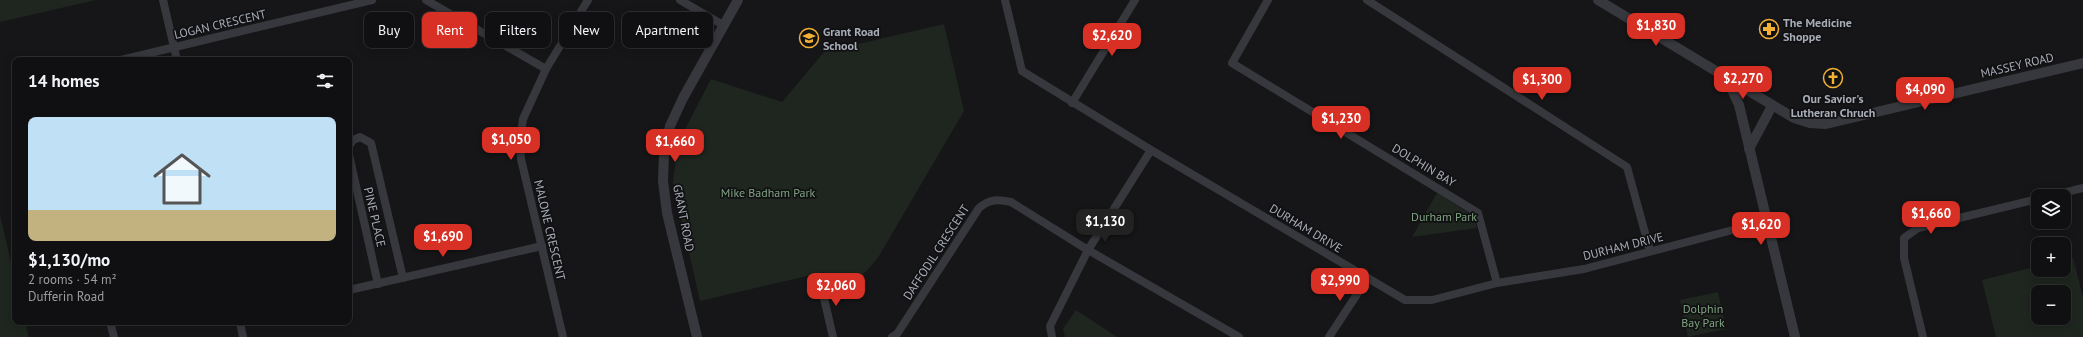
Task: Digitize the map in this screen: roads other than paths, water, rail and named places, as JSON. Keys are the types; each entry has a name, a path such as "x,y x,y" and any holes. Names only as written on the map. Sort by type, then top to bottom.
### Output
{"street":[{"path":"163,0 176,57"},
{"name":"LOGAN CRESCENT","path":"133,57 372,0"},
{"path":"426,0 546,69"},
{"name":"MALONE CRESCENT","path":"563,337 521,159 520,140 523,119 546,69 588,0"},
{"path":"680,0 723,25"},
{"name":"GRANT ROAD","path":"697,337 667,213 663,181 664,153 670,126 683,98 738,0"},
{"name":"DURHAM DRIVE","path":"1005,0 1022,71 1151,150 1367,279 1405,300 1432,300 1497,283 1584,269 1766,221"},
{"path":"1072,102 1135,0"},
{"name":"DOLPHIN BAY","path":"1268,0 1232,63 1478,213 1497,283"},
{"path":"1367,0 1627,167 1650,251"},
{"path":"1598,0 1772,106 1748,149"},
{"name":"MASSEY ROAD","path":"1772,106 1794,118 1810,123 1826,124 2083,63"},
{"path":"1725,76 1739,105 1748,149 1795,337"},
{"name":"PINE PLACE","path":"352,142 360,137 371,143 403,278"},
{"path":"1052,337 1050,326 1088,250 1151,150"},
{"name":"PINE PLACE","path":"352,168 378,284"},
{"path":"2071,191 2083,188"},
{"name":"DAFFODIL CRESCENT","path":"892,337 897,334 979,208 987,201 998,199 1011,202 1088,250 1239,337"},
{"path":"1923,337 1904,258 1904,238 1918,228 2031,201"},
{"path":"352,289 542,246"},
{"path":"1328,337 1367,279"},
{"path":"820,281 833,337"},
{"path":"111,325 114,337"},
{"path":"241,325 243,337"}],"place":[{"name":"The Medicine Shoppe","path":"1769,29"},
{"name":"Grant Road School","path":"809,38"},
{"name":"Our Savior's Lutheran Chruch","path":"1833,78"}],"park label":[{"name":"Mike Badham Park","path":"768,192"},
{"name":"Durham Park","path":"1444,216"},
{"name":"Dolphin Bay Park","path":"1703,315"}]}
